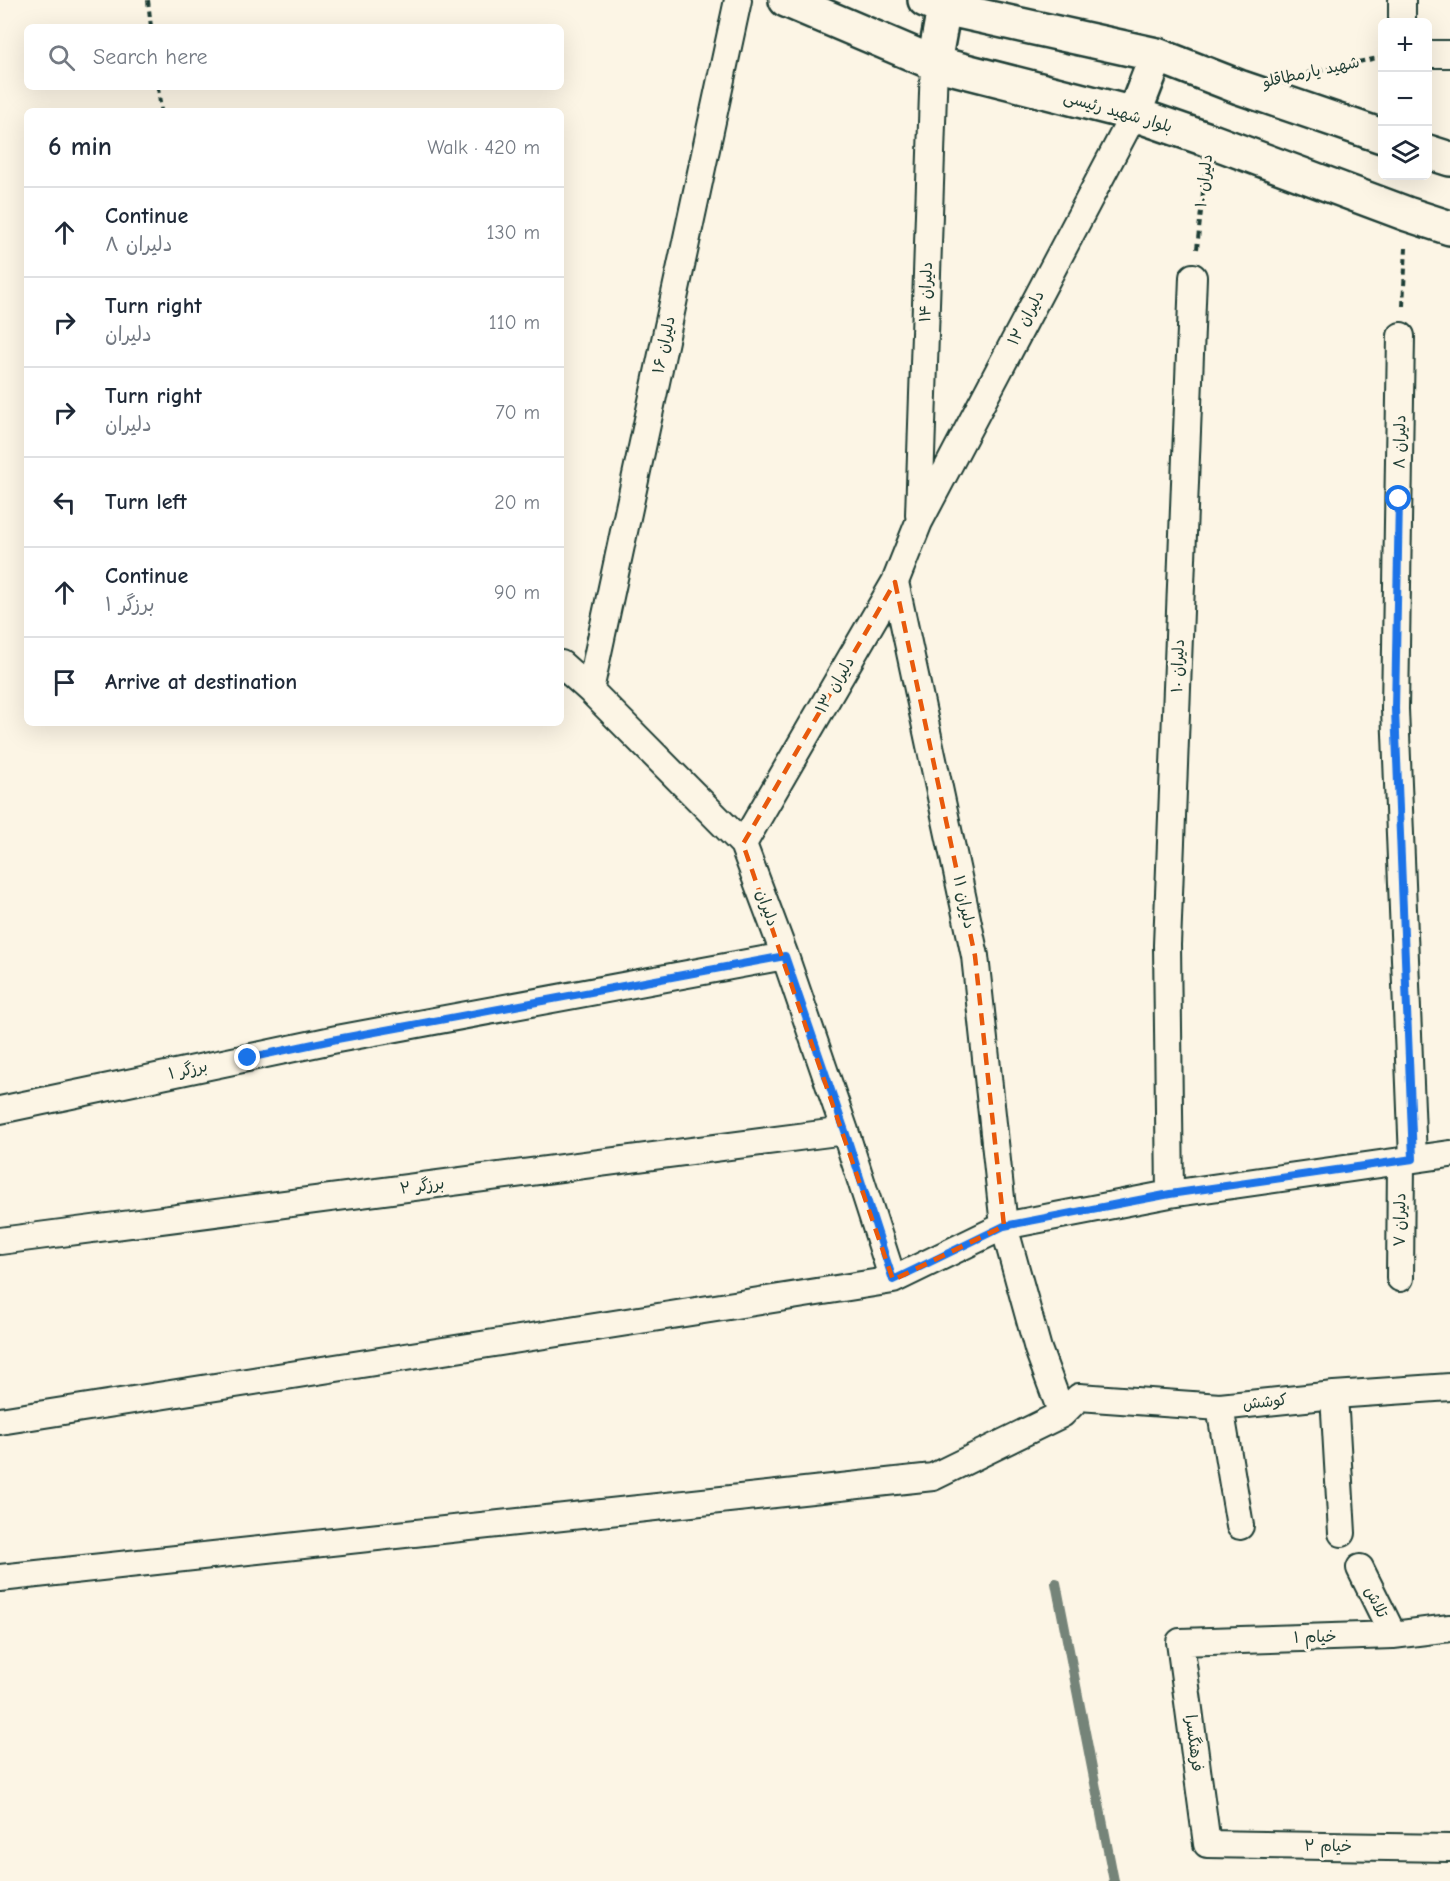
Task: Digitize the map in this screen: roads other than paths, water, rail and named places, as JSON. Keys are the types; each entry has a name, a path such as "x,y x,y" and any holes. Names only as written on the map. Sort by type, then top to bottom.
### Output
{"street":[{"name":"دلیران ۱۶","path":"590,690 738,0"},
{"name":"بلوار شهید رئیسی","path":"786,0 934,63 1134,114 1450,228"},
{"path":"1402,0 1402,18"},
{"path":"934,63 934,4 1157,55 1239,87 1378,134"},
{"path":"1432,54 1450,54"},
{"path":"1134,114 1157,55"},
{"name":"دلیران ۱۴","path":"919,522 934,63"},
{"name":"دلیران ۱۲","path":"919,522 1134,114"},
{"path":"1432,153 1450,159"},
{"name":"دلیران ۱۰","path":"1170,1194 1167,945 1193,277"},
{"name":"دلیران ۸","path":"1401,336 1395,709 1407,1160"},
{"name":"دلیران ۱۳","path":"743,844 895,582 919,522"},
{"name":"دلیران ۱۱","path":"895,582 975,956 1004,1226 1038,1349 1071,1406"},
{"path":"564,667 743,844"},
{"name":"دلیران","path":"743,844 785,956 893,1280"},
{"name":"برزگر ۱","path":"0,1110 337,1039 785,956"},
{"name":"برزگر ۲","path":"0,1241 845,1131"},
{"path":"0,1421 893,1280 1004,1226 1170,1194 1450,1154"},
{"name":"دلیران ۷","path":"1400,1278 1407,1160"},
{"name":"کوشش","path":"1071,1406 1220,1407 1334,1395 1450,1387"},
{"path":"1334,1395 1342,1533"},
{"path":"0,1578 933,1477 1071,1406"},
{"path":"1220,1407 1240,1526"},
{"name":"تلاش","path":"1360,1568 1393,1635"},
{"name":"خیام ۱","path":"1180,1642 1393,1635 1450,1628"},
{"name":"فرهنگسرا","path":"1180,1642 1207,1844"},
{"name":"خیام ۲","path":"1207,1844 1450,1848"}],"waterway":[{"path":"1056,1583 1114,1881"}]}
